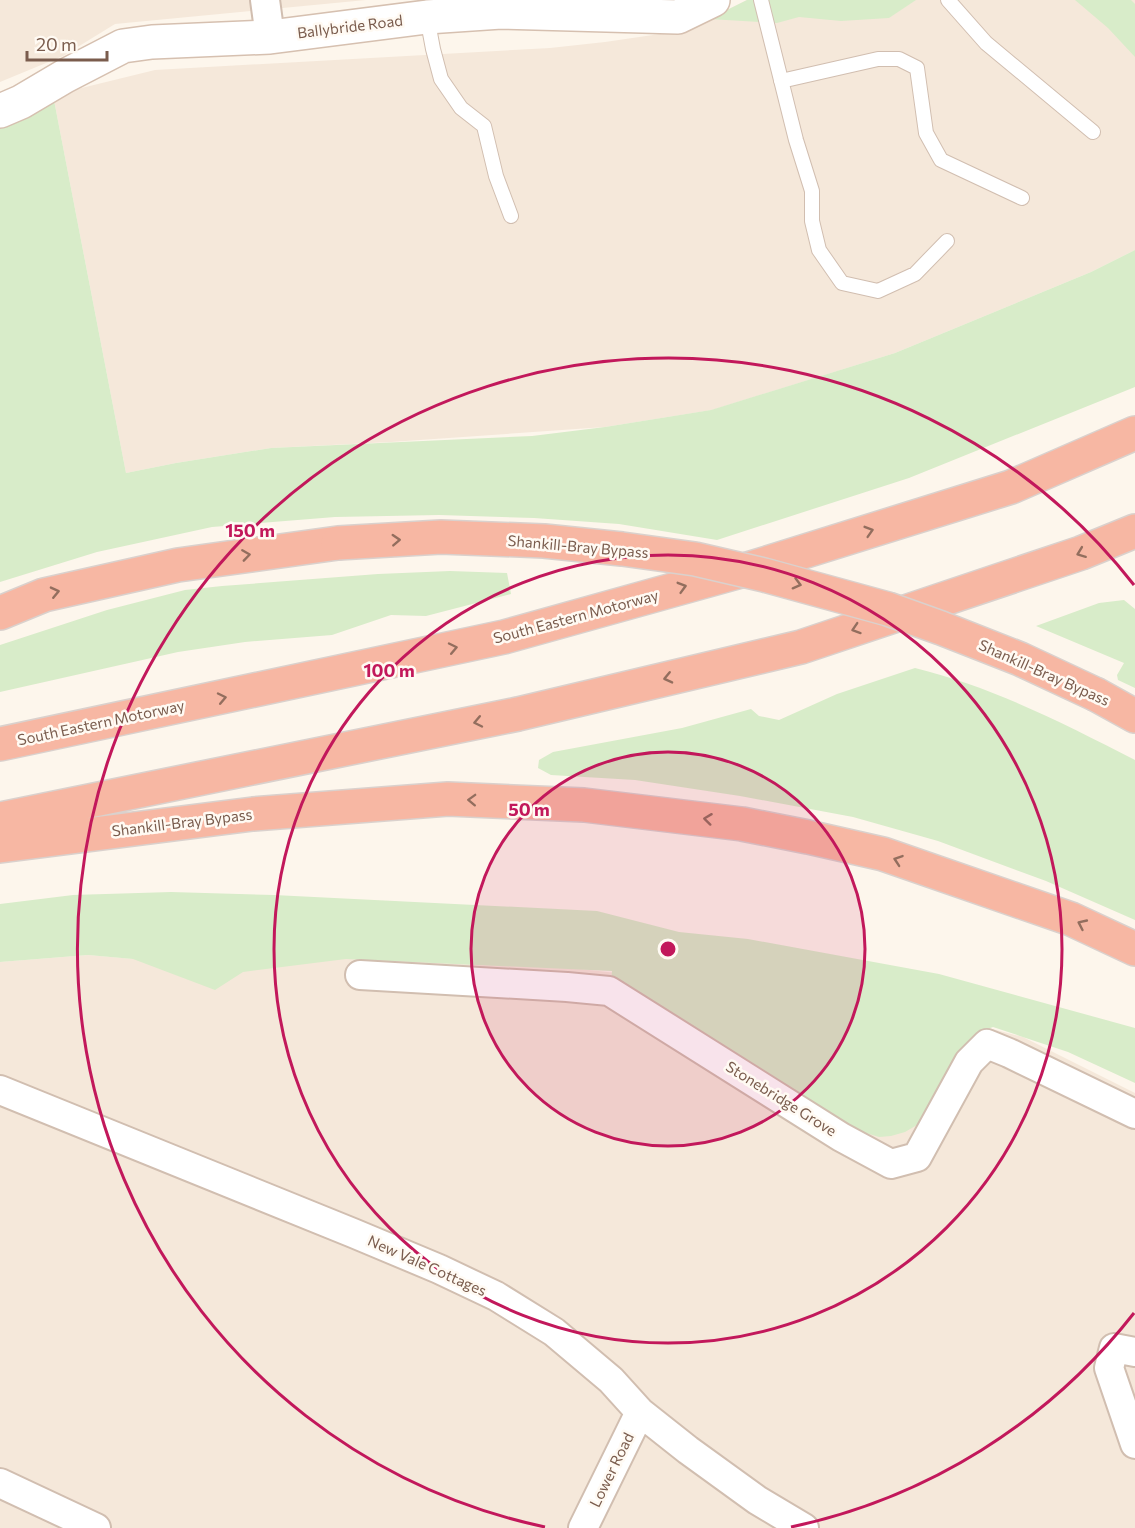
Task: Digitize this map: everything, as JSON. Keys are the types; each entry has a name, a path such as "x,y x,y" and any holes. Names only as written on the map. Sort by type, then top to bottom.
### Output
{"highway":[{"name":"South Eastern Motorway","path":"0,744 515,634 748,569 1011,487 1135,433"},
{"path":"0,819 518,714 801,647 1082,553 1135,531"},
{"name":"Shankill-Bray Bypass","path":"0,613 44,595 178,565 338,543 441,537 544,541 695,559 764,575 888,609 1020,659 1097,695 1135,716"},
{"name":"Shankill-Bray Bypass","path":"0,846 253,814 448,799 584,805 742,824 883,854 1071,919 1135,949"}],"street":[{"path":"265,0 270,37"},
{"name":"Ballybride Road","path":"0,111 21,102 123,46 152,42 270,37 427,17 501,12 678,17 713,0"},
{"name":"Stonebridge Grove","path":"360,975 609,991 841,1137 891,1164 917,1157 969,1062 987,1044 1135,1114"},
{"name":"New Vale Cottages","path":"0,1090 353,1233 496,1296 554,1332 611,1380 640,1412 688,1450 757,1500 804,1528"},
{"path":"1135,1352 1114,1348 1109,1368 1135,1444"},
{"name":"Lower Road","path":"583,1528 640,1412"},
{"path":"0,1483 96,1528"}],"lane":[{"path":"761,0 796,140 812,191 812,221 819,250 842,283 878,291 915,274 947,241"},
{"path":"948,0 987,43 1093,132"},
{"path":"427,17 441,79 461,108 484,126 496,176 511,216"},
{"path":"782,81 878,59 899,59 917,68 926,133 941,160 1022,198"}],"shaded area":[{"path":"0,0 366,0 115,24 63,56 0,82"},
{"path":"747,0 1135,0 1135,250 1091,272 895,353 712,410 605,427 271,448 126,473 53,95 155,70 550,48 605,42 687,30"},
{"path":"375,949 897,1004 1023,1037 1135,1093 1135,1528 0,1528 0,962 88,955 134,959"}],"green space":[{"path":"747,0 916,0 889,18 841,21 799,17 777,23 709,19"},
{"path":"1075,0 1131,0 1135,4 1135,57 1108,28"},
{"path":"53,95 126,473 271,448 532,436 711,410 895,353 1091,272 1135,250 1135,387 909,478 717,540 619,524 534,518 439,515 335,517 212,527 97,552 0,582 0,126"},
{"path":"450,571 507,573 511,594 426,616 391,615 332,635 245,642 178,652 0,692 0,645 107,610 185,590 378,574"},
{"path":"1124,600 1135,609 1135,688 1118,680 1117,675 1124,663 1036,626 1099,603"},
{"path":"915,668 1000,696 1055,720 1135,760 1135,920 1046,881 938,841 853,817 635,780 551,775 538,768 539,760 553,752 682,728 751,709 759,716 779,720 837,694"},
{"path":"171,892 597,911 679,932 748,939 939,974 1135,1028 1135,1083 1068,1052 993,1027 976,1033 969,1040 928,1117 905,1132 879,1137 853,1129 611,984 612,971 346,959 243,972 215,990 133,959 88,955 0,962 0,904 73,895"}]}
